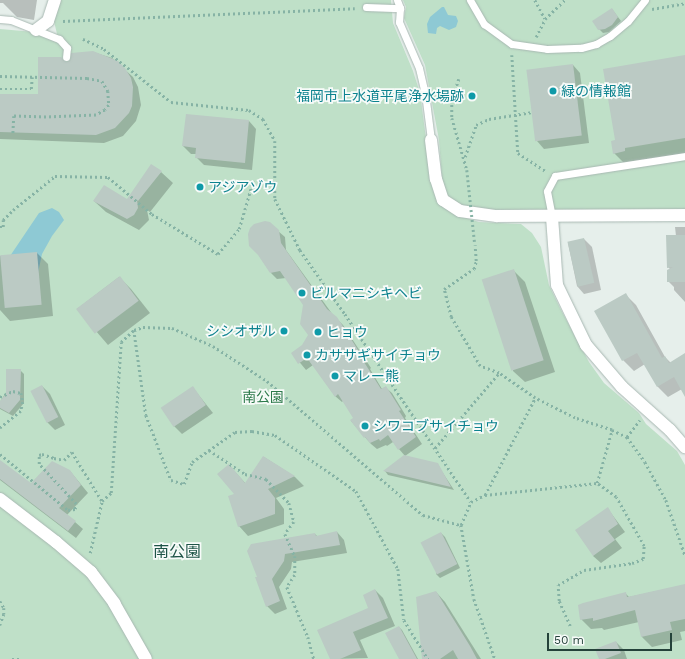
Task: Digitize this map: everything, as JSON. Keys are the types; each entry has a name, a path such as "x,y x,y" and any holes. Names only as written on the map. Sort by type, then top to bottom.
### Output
{"street":[{"path":"36,30 48,21 55,0"},
{"path":"431,140 436,180 443,200 460,211 497,216 552,217 685,215"},
{"path":"552,217 557,284 586,345 622,387 670,430 685,447"},
{"path":"0,499 56,542 91,572 114,603 146,659"}],"lane":[{"path":"397,0 400,8 399,22 419,68 425,93 431,140"},
{"path":"470,0 484,24 512,44 547,49 581,48 596,44 610,36 643,3"},
{"path":"366,7 400,8"},
{"path":"0,19 11,20 59,39 66,48 66,57"},
{"path":"552,217 548,191 555,176 685,156"}],"path":[{"path":"535,0 545,19"},
{"path":"535,38 545,19 565,0"},
{"path":"643,3 648,10 685,3"},
{"path":"48,21 366,7"},
{"path":"83,39 104,49 171,102 249,110 263,119 275,141 275,199 300,250 345,314 471,502"},
{"path":"512,44 518,153 555,176"},
{"path":"0,76 87,78 102,81 108,91 109,105 105,110 96,115 46,117 14,116 13,133"},
{"path":"0,89 31,89 32,77"},
{"path":"459,79 452,100 452,118 467,170 476,261 474,269 444,289 451,317 480,366 499,372 535,398 574,418 612,430 627,437 645,462 666,500 685,555"},
{"path":"464,158 476,125 488,119 532,112"},
{"path":"0,227 3,227 2,220 28,196 55,176 108,176 152,214 218,254 239,229 253,181"},
{"path":"90,553 102,501 111,493 121,342 134,330 143,327 172,328 213,346 267,381 423,515 461,525"},
{"path":"134,330 146,415 171,480 184,484 192,462 235,432 252,431 275,435 356,491 398,569 404,620 428,659"},
{"path":"435,448 499,372"},
{"path":"0,397 13,391 21,393 23,402 22,411 0,428"},
{"path":"485,495 535,398"},
{"path":"627,437 648,411"},
{"path":"597,483 612,430"},
{"path":"209,450 246,474 266,479 289,503 294,522 285,534 295,556 296,575 287,587 308,637 314,659"},
{"path":"0,454 68,510 75,509 76,504 39,464 39,455 42,454 64,460 72,452 102,501"},
{"path":"495,659 474,599 461,525 471,502 485,495 597,483 616,498 644,546 643,558 632,563 584,570 558,585 559,601 570,626"},
{"path":"0,601 4,608 4,614 0,625"},
{"path":"12,659 19,659"}],"green space":[{"name":"南公園","path":"60,0 391,0 393,23 413,71 420,93 431,177 457,215 479,222 521,224 532,233 541,247 549,285 589,362 604,383 639,413 646,424 677,451 685,465 685,659 0,659 0,29 57,34 53,17"},
{"path":"403,0 685,0 685,209 519,213 476,209 453,203 446,193 442,180 439,140 425,65 404,18 406,7"}],"water":[{"path":"444,7 448,15 456,16 458,21 456,27 449,30 440,26 437,28 436,34 428,33 427,24 430,17"},
{"path":"52,208 59,212 64,220 52,236 42,254 38,273 6,262 39,213"}],"building":[{"path":"612,8 618,17 612,25 605,29 598,30 592,21"},
{"path":"93,51 118,61 125,68 131,78 133,87 132,106 129,113 115,128 96,135 0,132 0,94 38,94 38,57 61,57 66,62 70,60 71,53"},
{"path":"685,55 685,138 625,148 625,151 613,154 611,141 615,140 603,69"},
{"name":"緑の情報館","path":"573,64 582,135 535,141 526,70"},
{"path":"186,114 249,120 245,163 195,158 196,148 182,146"},
{"path":"151,164 162,171 138,201 137,200 138,208 134,215 127,219 93,201 104,185 127,199"},
{"path":"265,221 270,222 279,230 281,243 327,309 337,317 381,389 386,386 401,410 399,411 416,437 398,450 388,435 380,441 379,439 370,443 365,437 364,438 350,420 353,418 338,394 335,397 307,358 298,364 291,353 302,345 308,335 300,324 303,305 280,271 270,273 258,255 249,246 248,234 250,228 254,224"},
{"path":"666,235 685,235 685,282 667,282 667,270 673,267 667,268"},
{"path":"584,238 594,283 578,287 567,242"},
{"path":"37,252 42,305 5,308 0,255"},
{"path":"514,269 544,360 511,371 482,280"},
{"path":"120,276 139,301 95,334 76,309"},
{"path":"626,293 662,358 665,356 669,363 685,353 685,397 674,377 657,387 637,353 622,361 594,311"},
{"path":"6,369 21,369 20,400 9,413 0,408 0,401 6,394"},
{"path":"42,385 58,417 47,423 30,391"},
{"path":"193,386 206,405 174,427 161,408"},
{"path":"404,455 438,463 451,487 383,471"},
{"path":"263,456 295,476 268,489 275,498 275,514 238,527 228,496 234,494 217,474 229,464 245,483"},
{"path":"0,460 31,483 52,461 70,470 81,485 59,508 76,521 68,531 0,479"},
{"path":"608,507 618,524 608,531 615,540 593,556 575,530"},
{"path":"337,531 340,545 285,554 284,561 272,579 280,601 266,607 247,551 251,544 315,533 316,536"},
{"path":"441,532 457,564 437,575 421,542"},
{"path":"685,584 685,619 670,622 672,630 641,637 635,610 593,621 593,618 580,620 578,605 583,603 626,592 627,597"},
{"path":"375,589 388,618 353,632 361,650 340,659 330,659 317,630 368,608 363,595"},
{"path":"436,591 477,659 458,659 453,650 440,659 422,659 416,597"},
{"path":"399,626 417,659 399,659 385,633"},
{"path":"616,641 621,653 605,659 599,659 595,649"}],"place":[{"name":"緑の情報館","path":"553,91"},
{"name":"福岡市上水道平尾浄水場跡","path":"472,96"},
{"name":"アジアゾウ","path":"200,187"},
{"name":"ビルマニシキヘビ","path":"302,293"},
{"name":"シシオザル","path":"284,331"},
{"name":"ヒョウ","path":"318,332"},
{"name":"カササギサイチョウ","path":"307,355"},
{"name":"マレー熊","path":"335,376"},
{"name":"シワコブサイチョウ","path":"365,426"}],"district":[{"name":"南公園","path":"177,552"}]}
